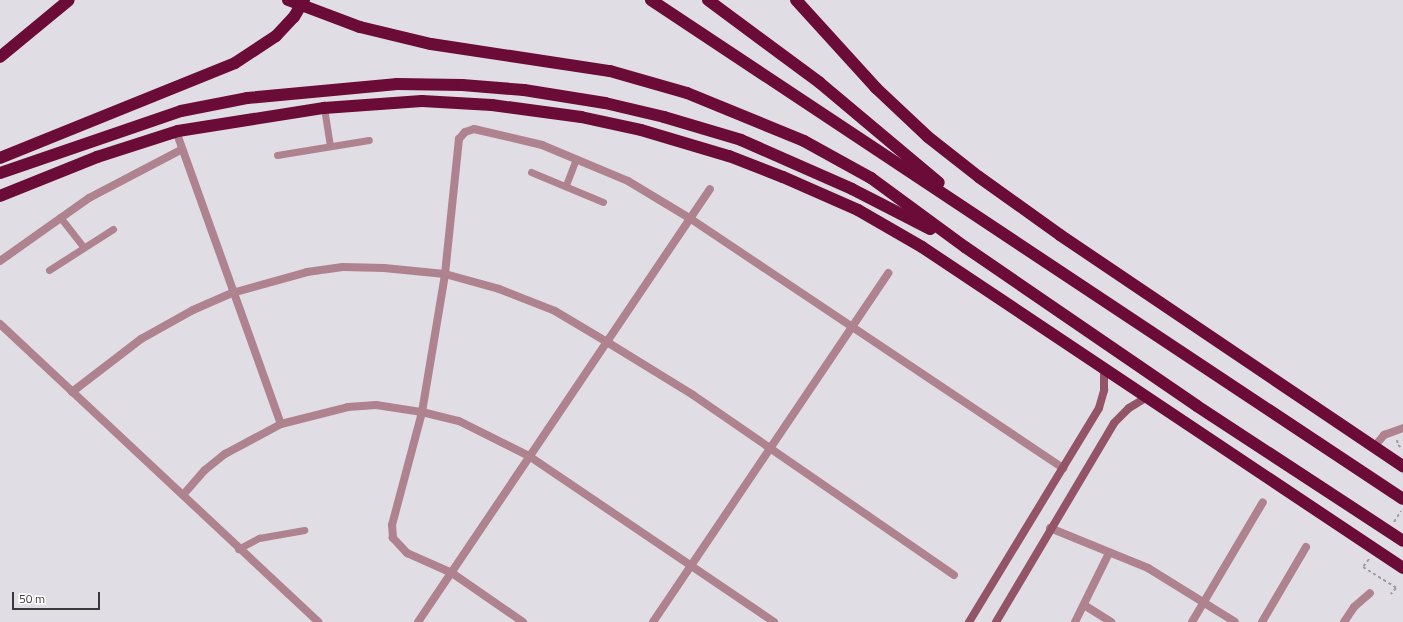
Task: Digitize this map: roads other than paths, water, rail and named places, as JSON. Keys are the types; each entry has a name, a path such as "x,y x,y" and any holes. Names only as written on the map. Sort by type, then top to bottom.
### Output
{"highway":[{"path":"0,56 69,0"},
{"path":"288,0 360,27 432,44 610,71 687,93 746,115 804,141 871,178 965,247 1197,406 1403,542"},
{"path":"0,158 234,63 276,36 294,17 304,0"},
{"path":"651,0 1403,499"},
{"path":"708,0 758,35 820,83 980,218"},
{"path":"796,0 876,88 928,137 973,173 1060,235 1403,466"},
{"path":"0,173 181,111 247,98 397,84 462,85 524,90 604,103 664,117 741,140 852,189 965,247"},
{"path":"0,196 97,157 176,132 324,108 422,101 492,105 581,117 640,130 729,156 858,210 922,246 1403,568"}],"main road":[{"path":"969,622 1099,408 1104,390 1104,368"},
{"path":"996,622 1050,528 1114,423 1129,408 1148,397"}],"street":[{"path":"523,622 452,573 407,553 393,538 392,525 422,412 445,274 459,139 465,132 474,129 542,144 628,182 690,219 1063,468"},
{"path":"176,132 232,293 281,424"},
{"path":"0,261 60,217 89,198 181,150"},
{"path":"418,622 710,190"},
{"path":"72,392 141,339 193,310 232,293 307,272 343,267 384,268 445,274 498,289 555,311 693,395 954,575"},
{"path":"653,622 771,450 888,273"},
{"path":"0,324 183,495 238,549 318,622"},
{"path":"183,495 205,470 224,454 281,424 348,407 376,405 422,412 459,421 529,456 693,565 774,622"},
{"path":"1374,447 1384,435 1403,428"},
{"path":"1192,622 1263,502"},
{"path":"1050,528 1109,554 1148,568 1235,622"},
{"path":"1262,622 1306,547"},
{"path":"1075,622 1109,554"},
{"path":"1344,622 1354,607 1370,593"},
{"path":"1084,605 1111,622"}],"lane":[{"path":"324,108 330,146"},
{"path":"277,155 369,140"},
{"path":"566,185 576,159"},
{"path":"531,172 566,185 603,202"},
{"path":"60,217 83,246"},
{"path":"49,270 83,246 113,229"},
{"path":"238,549 259,538 304,530"}]}
